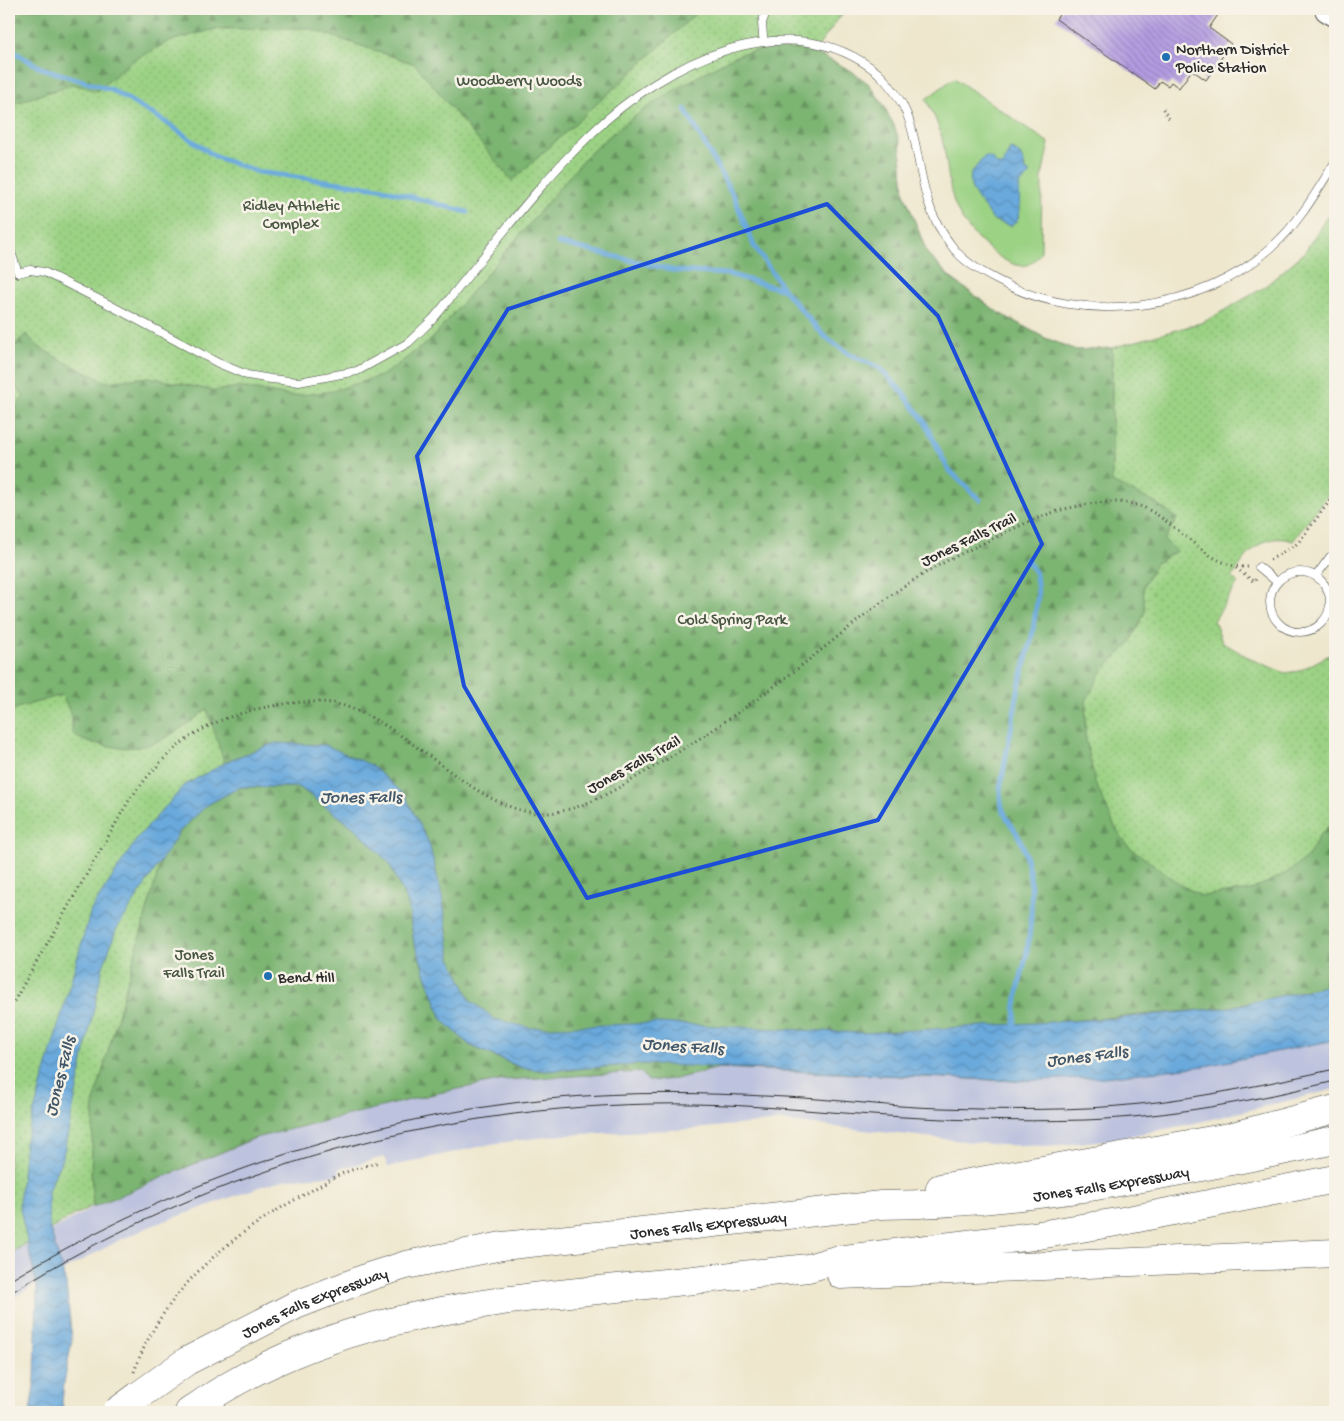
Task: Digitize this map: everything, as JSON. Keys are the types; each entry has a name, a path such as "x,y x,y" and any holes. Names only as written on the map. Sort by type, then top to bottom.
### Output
{"highway":[{"path":"881,1206 928,1190 1229,1137 1335,1109"},
{"name":"Jones Falls Expressway","path":"116,1412 135,1386 296,1305 371,1276 406,1265 502,1246 881,1206 930,1205 978,1201 1108,1184 1335,1140"},
{"path":"189,1412 207,1399 255,1372 326,1342 378,1325 454,1308 510,1299 808,1268 836,1260 1033,1236 1123,1221 1327,1181"},
{"path":"808,1268 827,1274 853,1276 1335,1253"}],"main road":[{"path":"1328,9 1335,13"}],"lane":[{"path":"763,36 762,23 766,9"},
{"path":"9,246 18,273 30,270 44,272 106,302 218,364 247,375 299,382 357,371 408,343 433,319 566,158 621,106 670,74 711,51 739,41 763,36 813,36 856,55 879,73 898,96 911,121 928,203 946,238 957,252 980,271 1008,286 1044,300 1082,306 1117,308 1150,304 1214,284 1246,266 1273,246 1309,202 1335,162"},
{"path":"1316,576 1330,557"},
{"path":"1259,565 1277,582"},
{"path":"1291,573 1308,573 1316,576 1327,589 1329,606 1322,621 1308,630 1300,632 1284,627 1273,614 1270,597 1277,582 1291,573"}],"path":[{"path":"1163,109 1170,120"},
{"path":"1234,567 1244,568 1259,565 1298,543 1335,494"},
{"name":"Jones Falls Trail","path":"9,1010 128,802 143,781 176,747 219,719 277,704 300,702 334,704 378,721 465,781 500,802 515,809 536,814 554,812 577,806 607,794 698,741 752,703 876,606 920,575 974,548 1055,512 1102,502 1137,505 1169,522 1222,562 1234,567 1254,582 1258,577"},
{"path":"135,1386 142,1348 156,1323 178,1294 230,1240 273,1212 340,1175 379,1162"}],"highlighted area":[{"path":"827,204 938,316 1042,544 878,820 587,898 464,686 417,456 508,309"}],"shaded area":[{"path":"1335,1040 1335,1089 1191,1124 1108,1140 1048,1146 1000,1145 781,1121 693,1129 562,1135 491,1144 388,1167 384,1157 338,1169 340,1175 287,1179 268,1184 154,1225 118,1241 17,1295 9,1304 9,1254 93,1207 255,1138 438,1093 504,1080 641,1072 648,1081 675,1079 719,1068 1018,1081 1104,1077 1205,1066"}],"green space":[{"name":"Cold Spring Park","path":"9,9 846,9 814,52 850,70 869,84 884,105 900,142 904,193 927,253 951,278 999,313 1045,338 1076,350 1112,348 1204,322 1263,288 1304,253 1335,204 1335,485 1293,541 1273,539 1264,542 1250,553 1232,578 1238,582 1214,621 1222,642 1251,659 1285,673 1299,671 1335,652 1335,984 1225,1008 1018,1081 644,1064 547,1071 419,1091 290,1124 166,1171 74,1215 9,1254"},
{"name":"Woodberry Woods","path":"9,9 701,9 512,181 415,64 308,28 215,29 170,41 132,61 97,91 73,84 9,105"},
{"name":"Cold Spring Park","path":"772,47 813,52 850,70 869,84 893,123 900,142 904,193 927,253 950,278 999,313 1045,338 1076,350 1112,348 1112,482 1156,503 1177,519 1164,540 1177,551 1156,563 1143,587 1145,612 1129,644 1102,671 1086,701 1085,735 1095,782 1115,827 1128,846 1182,886 1202,896 1251,890 1285,874 1308,857 1319,836 1335,820 1335,984 1225,1008 1080,1020 1018,1081 719,1068 675,1079 648,1081 641,1072 504,1080 438,1093 255,1138 93,1207 91,1172 94,1102 162,857 180,831 207,805 240,787 299,787 356,829 389,863 408,904 414,942 442,1019 469,1045 521,1068 547,1070 476,1035 420,886 356,790 230,780 207,709 159,741 134,747 103,745 79,738 72,732 72,716 62,695 17,708 9,715 9,417 24,396 9,379 9,350 26,334 39,347 57,358 106,382 149,377 215,391 237,387 292,396 333,391 383,375 430,341 585,158 617,129 689,81 727,60 741,54"},
{"path":"954,78 1049,143 1042,176 1041,251 1032,262 1021,266 1002,258 988,248 964,222 953,198 941,133 926,99","holes":["1010,149 1015,150 1029,176 1019,185 1020,211 992,158 997,166 1003,165"]}],"water":[{"path":"1010,149 1019,154 1024,163 1025,170 1029,172 1029,176 1019,185 1020,210 1017,221 1011,226 993,220 973,192 970,183 971,173 985,156 992,158 997,165 1003,165"},
{"name":"Jones Falls","path":"275,743 325,745 371,765 405,795 429,843 442,896 451,958 471,1001 495,1019 530,1028 657,1023 863,1033 1119,1018 1225,1008 1335,984 1335,1040 1205,1066 1104,1077 1018,1081 644,1064 547,1071 522,1068 469,1045 442,1019 414,942 408,904 389,863 356,829 299,787 240,787 207,805 180,831 116,930 102,970 63,1156 48,1191 49,1225 66,1284 72,1340 64,1383 62,1402 64,1412 30,1412 35,1379 37,1287 19,1204 25,1143 91,910 139,836 185,785 232,759"}],"building":[{"name":"Northern District Police Station","path":"1063,9 1222,9 1209,28 1231,44 1206,80 1192,70 1179,88 1171,82 1168,86 1160,81 1155,89 1056,19"}],"waterway":[{"path":"9,49 41,68 112,90 164,121 216,157 258,172 379,188 467,212"},
{"path":"685,109 734,197 754,246 784,290 823,335 849,354 880,368 903,393 925,422 948,469 980,500"},
{"path":"558,243 676,271 728,274 784,290"},
{"path":"1015,1028 1016,1001 1029,937 1031,887 1025,852 1004,813 1000,789 1019,686 1032,637 1038,595 1036,574 1026,559"}],"tram line":[{"path":"9,1281 75,1243 143,1210 213,1180 285,1154 358,1133 433,1116 508,1104 611,1094 666,1093 804,1098 941,1108 1090,1108 1189,1098 1335,1069"},
{"path":"9,1294 87,1249 168,1210 251,1177 337,1150 425,1129 514,1114 604,1106 694,1104 898,1117 1032,1121 1085,1120 1179,1112 1273,1095 1335,1081"}],"place":[{"name":"Northern District Police Station","path":"1166,57"},
{"name":"Bend Hill","path":"268,976"}],"park label":[{"name":"Ridley Athletic Complex","path":"291,213"}]}
